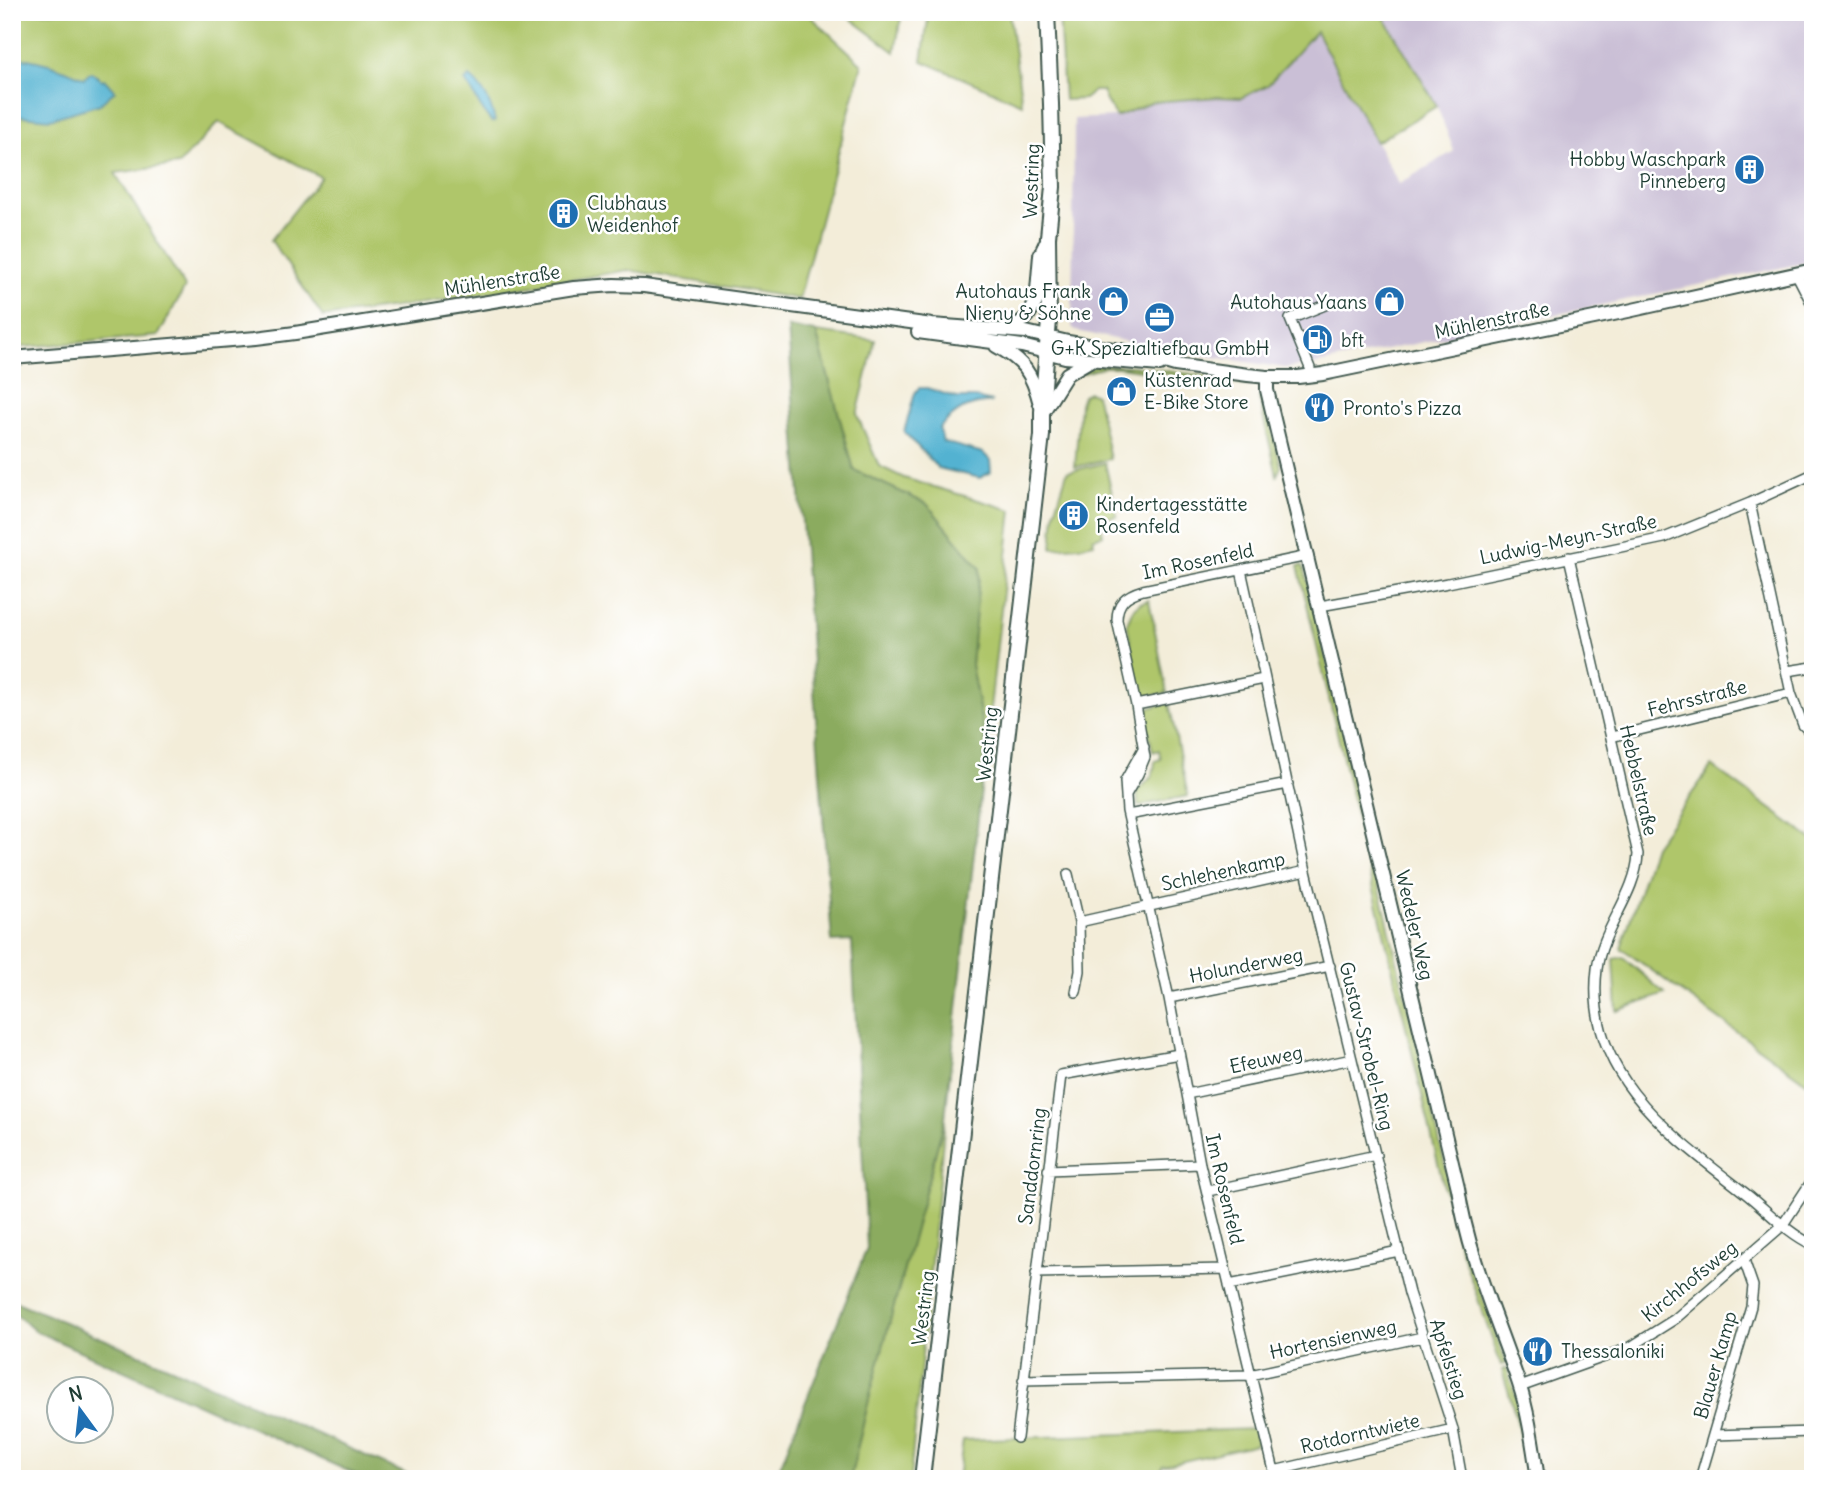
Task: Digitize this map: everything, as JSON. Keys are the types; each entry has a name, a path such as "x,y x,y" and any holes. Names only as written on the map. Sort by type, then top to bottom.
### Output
{"main road":[{"name":"Westring","path":"922,1479 1042,435 1048,337 1048,237 1053,149 1047,12"},
{"path":"1000,330 1016,326 1028,316 1036,302 1040,255 1048,237"},
{"name":"Mühlenstraße","path":"12,358 295,333 574,288 614,285 669,289 932,326 1027,332 1126,351 1175,365 1267,377 1297,377 1616,314 1813,270"},
{"name":"Mühlenstraße","path":"847,315 905,330 1021,346 1065,357 1175,365"},
{"path":"989,343 1012,355 1027,369 1033,379 1042,412"},
{"path":"1042,412 1063,379 1072,370 1091,360"},
{"name":"Wedeler Weg","path":"1267,377 1267,390 1470,1246 1520,1387 1538,1479"}],"street":[{"path":"1796,273 1813,306"},
{"path":"1310,368 1290,320 1325,305"},
{"name":"Ludwig-Meyn-Straße","path":"1320,606 1448,583 1664,538 1813,474"},
{"path":"1750,503 1791,693 1803,725 1813,735"},
{"name":"Im Rosenfeld","path":"1275,1475 1200,1164 1168,998 1128,815 1125,798 1142,766 1144,747 1117,620 1117,609 1122,600 1143,590 1308,556"},
{"name":"Hebbelstraße","path":"1569,556 1638,854 1638,863 1629,889 1597,967 1597,1006 1607,1048 1639,1102 1661,1125 1782,1226 1813,1245"},
{"name":"Gustav-Strobel-Ring","path":"1241,570 1306,871 1399,1251"},
{"path":"1787,671 1813,667"},
{"path":"1136,705 1264,679"},
{"name":"Fehrsstraße","path":"1611,737 1791,693"},
{"path":"1128,815 1288,784"},
{"name":"Schlehenkamp","path":"1148,906 1306,871"},
{"path":"1068,874 1079,922 1080,971 1076,992"},
{"path":"1079,922 1148,906"},
{"name":"Holunderweg","path":"1168,998 1330,966"},
{"name":"Sanddornring","path":"1017,1437 1061,1075 1179,1054"},
{"name":"Efeuweg","path":"1187,1094 1352,1059"},
{"path":"1208,1191 1377,1155"},
{"path":"1048,1170 1200,1164"},
{"name":"Kirchhofsweg","path":"1520,1387 1629,1348 1675,1319 1782,1226 1813,1179"},
{"path":"1229,1285 1399,1251"},
{"name":"Apfelstieg","path":"1399,1251 1422,1337 1453,1429 1462,1479"},
{"name":"Blauer Kamp","path":"1700,1479 1753,1296 1751,1277 1744,1260"},
{"path":"1036,1273 1225,1269"},
{"name":"Hortensienweg","path":"1250,1375 1422,1337"},
{"path":"1023,1380 1250,1375"},
{"name":"Rotdorntwiete","path":"1275,1475 1453,1429"},
{"path":"1713,1435 1813,1432"}],"shaded area":[{"path":"1381,12 1813,12 1813,261 1313,365 1285,368 1156,348 1077,331 1072,327 1074,119 1116,117 1153,102 1241,98 1268,85 1316,30 1399,184 1454,151 1437,106"}],"green space":[{"path":"12,12 806,12 862,64 799,299 628,270 476,296 323,317 271,240 321,177 219,122 178,165 115,173 185,287 158,336 12,348"},
{"path":"842,12 902,12 895,52"},
{"path":"929,12 1009,12 1022,104 922,61"},
{"path":"1059,12 1381,12 1437,106 1376,142 1316,31 1268,85 1241,98 1153,102 1116,117 1102,91 1094,91 1084,99 1064,100"},
{"path":"788,327 816,332 854,470 927,504 980,568 971,665 986,745 945,1118 850,1479 775,1479 867,1248 852,941 832,942"},
{"path":"816,332 875,340 857,415 879,466 904,478 1012,510 986,745 971,665 979,567 927,504 854,470"},
{"path":"1097,365 1133,366 1250,382 1249,386 1119,367 1076,373"},
{"path":"1089,392 1096,395 1110,459 1075,467 1080,404 1083,395"},
{"path":"1263,393 1281,467 1277,475 1259,398"},
{"path":"1105,463 1117,516 1100,520 1103,535 1093,538 1094,543 1052,548 1055,512 1067,472"},
{"path":"1302,565 1463,1241 1506,1363 1501,1365 1458,1242 1437,1159 1298,566"},
{"path":"1149,600 1167,693 1140,698 1127,623 1133,609"},
{"path":"1169,703 1188,796 1138,806 1137,791 1150,778 1155,761 1161,759 1159,750 1153,752 1143,709"},
{"path":"1712,766 1813,840 1813,1087 1621,948 1654,846"},
{"path":"1623,957 1665,994 1617,1011 1614,959"},
{"path":"945,1118 910,1479 850,1479 871,1391"},
{"path":"12,1300 172,1368 417,1479 366,1479 35,1331 12,1311"},
{"path":"1507,1368 1523,1419 1533,1479 1527,1479 1517,1420 1502,1370"},
{"path":"1254,1429 1257,1444 1162,1466 1161,1479 958,1479 963,1440"}],"water":[{"path":"12,57 49,64 84,78 91,72 104,79 115,91 100,104 50,119 12,115"},
{"path":"470,77 486,97 495,121 492,122 488,117 465,81"},
{"path":"919,388 957,398 992,402 962,409 939,428 943,442 983,453 990,460 991,472 980,478 938,468 904,432 915,393"}],"place":[{"name":"Hobby Waschpark Pinneberg","path":"1749,170"},
{"name":"Clubhaus Weidenhof","path":"564,214"},
{"name":"Autohaus Frank Nieny & Söhne","path":"1114,302"},
{"name":"Autohaus Yaans","path":"1390,302"},
{"name":"G+K Spezialtiefbau GmbH","path":"1160,317"},
{"name":"bft","path":"1318,340"},
{"name":"Küstenrad E-Bike Store","path":"1121,391"},
{"name":"Pronto's Pizza","path":"1320,408"},
{"name":"Kindertagesstätte Rosenfeld","path":"1073,515"},
{"name":"Thessaloniki","path":"1538,1351"}]}
